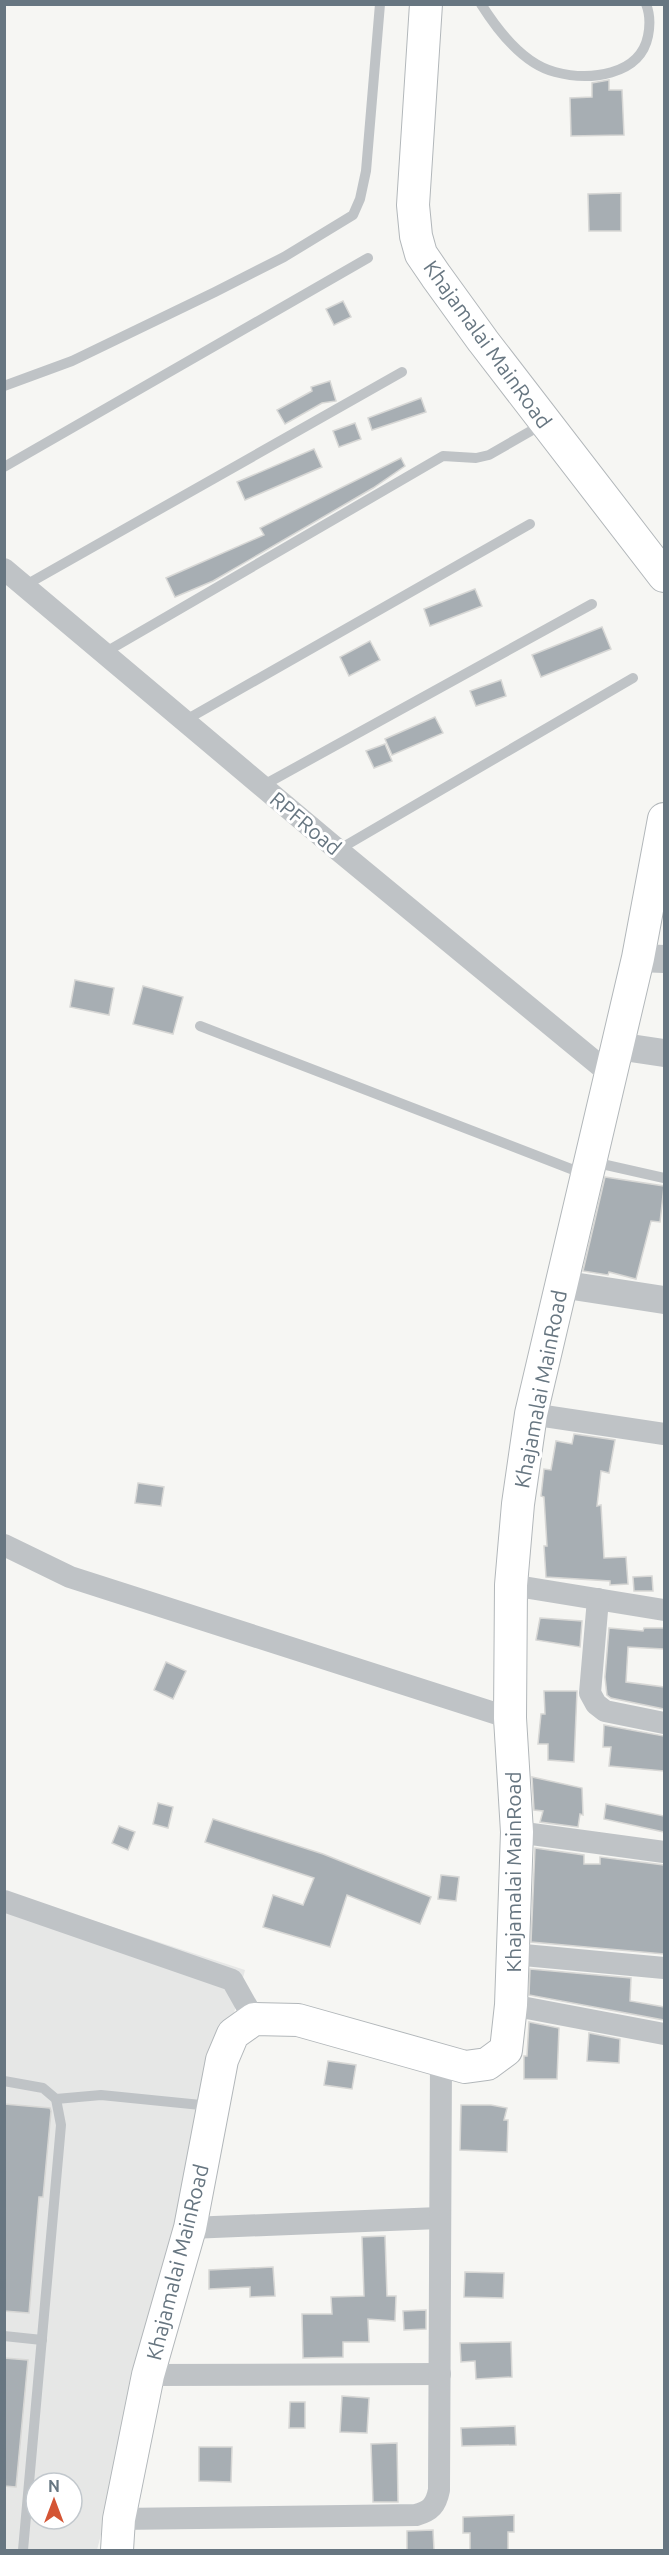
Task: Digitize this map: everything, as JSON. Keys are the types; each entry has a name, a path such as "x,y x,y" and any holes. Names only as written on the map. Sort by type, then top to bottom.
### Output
{"main road":[{"name":"Khajamalai MainRoad","path":"426,4 413,205 416,236 421,254 546,423 664,576"},
{"name":"Khajamalai MainRoad","path":"117,2550 119,2519 148,2375 190,2228 222,2060 233,2034 254,2019 298,2020 465,2067 487,2064 506,2050 511,2005 517,1832 510,1718 511,1585 518,1504 531,1414 614,1060 651,958 664,819"}],"street":[{"name":"RPFRoad","path":"4,569 338,850 614,1060"},
{"path":"614,1060 664,1053"},
{"path":"560,1284 664,1300"},
{"path":"531,1414 664,1434"},
{"path":"4,1545 70,1577 510,1718"},
{"path":"511,1585 664,1610"},
{"path":"598,1599 591,1693 596,1704 605,1711 664,1723"},
{"path":"517,1832 664,1852"},
{"path":"4,1901 232,1980 254,2019"},
{"path":"513,1954 664,1968"},
{"path":"511,2005 664,2034"},
{"path":"119,2519 416,2516 429,2511 437,2502 439,2490 441,2060"},
{"path":"190,2228 439,2218"},
{"path":"148,2375 440,2374"}],"lane":[{"path":"4,386 72,361 215,292 284,257 353,215 360,199 366,171 380,4"},
{"path":"481,4 507,39 527,58 554,72 575,75 612,73 636,61 645,50 649,30 646,4"},
{"path":"4,468 368,258"},
{"path":"24,586 402,372"},
{"path":"104,653 443,456 476,458 489,454 546,423"},
{"path":"184,721 530,524"},
{"path":"262,786 592,604"},
{"path":"338,850 633,678"},
{"path":"200,1026 588,1168 664,1178"},
{"path":"4,2081 43,2088 56,2099 61,2125 23,2550"},
{"path":"56,2099 101,2095 214,2106"},
{"path":"4,2336 42,2340"}],"shaded area":[{"path":"5,1892 245,1970 97,2550 5,2550"}],"building":[{"path":"609,80 609,90 622,90 624,135 571,136 570,98 592,97 592,83"},
{"path":"621,193 621,231 589,231 588,194"},
{"path":"343,301 351,317 334,325 326,309"},
{"path":"330,381 336,401 322,403 285,424 277,410 312,391 311,387"},
{"path":"421,398 426,412 372,430 368,418"},
{"path":"355,423 361,439 339,447 333,431"},
{"path":"314,449 322,467 245,500 237,482"},
{"path":"401,458 405,466 373,488 213,581 175,597 166,578 264,535 260,528"},
{"path":"475,589 482,606 430,626 424,609"},
{"path":"602,627 611,649 541,677 532,655"},
{"path":"370,641 380,660 349,676 340,657"},
{"path":"501,680 506,696 476,706 470,691"},
{"path":"435,717 443,733 392,755 385,739"},
{"path":"385,744 392,761 374,768 366,751"},
{"path":"75,980 114,988 109,1015 70,1007"},
{"path":"143,986 183,997 173,1034 133,1024"},
{"path":"605,1177 664,1186 660,1222 651,1221 636,1279 609,1272 608,1275 583,1271"},
{"path":"574,1434 615,1440 609,1473 601,1471 597,1506 601,1505 604,1558 626,1557 628,1584 610,1585 610,1581 546,1577 544,1497 541,1496 544,1469 551,1470 556,1441 572,1444"},
{"path":"138,1483 164,1487 161,1506 135,1503"},
{"path":"652,1576 653,1591 634,1591 633,1577"},
{"path":"540,1618 582,1621 580,1647 536,1640"},
{"path":"609,1628 643,1631 644,1628 664,1628 664,1649 628,1647 626,1682 664,1687 664,1709 611,1698 607,1695 605,1677"},
{"path":"166,1662 186,1671 173,1699 154,1690"},
{"path":"544,1691 577,1691 574,1762 548,1760 548,1744 538,1744 541,1714 545,1714"},
{"path":"604,1725 664,1736 664,1771 609,1766 611,1747 603,1747"},
{"path":"532,1777 582,1788 583,1815 580,1814 578,1827 540,1822 543,1811 534,1810"},
{"path":"158,1803 173,1807 168,1828 153,1824"},
{"path":"606,1804 664,1816 664,1832 604,1819"},
{"path":"213,1819 323,1854 431,1897 420,1924 347,1895 330,1947 263,1927 273,1895 303,1905 314,1878 205,1842"},
{"path":"119,1826 135,1832 128,1850 112,1843"},
{"path":"535,1848 584,1855 584,1864 600,1864 600,1857 664,1865 664,1954 531,1942"},
{"path":"441,1875 459,1877 456,1901 438,1899"},
{"path":"530,1969 631,1978 630,2001 664,2007 664,2020 529,1995"},
{"path":"529,2022 559,2028 557,2079 524,2079 524,2056 527,2056"},
{"path":"589,2033 620,2039 619,2063 587,2061"},
{"path":"328,2061 356,2065 352,2089 324,2085"},
{"path":"4,2104 50,2108 51,2111 43,2197 39,2197 29,2313 4,2311"},
{"path":"461,2105 491,2105 507,2108 504,2120 508,2120 507,2152 460,2150"},
{"path":"385,2236 387,2296 396,2296 395,2321 368,2319 369,2342 343,2342 343,2357 303,2358 302,2314 332,2314 331,2297 364,2296 362,2237"},
{"path":"273,2267 275,2296 250,2297 250,2287 209,2289 209,2270"},
{"path":"465,2272 504,2273 503,2298 464,2297"},
{"path":"426,2310 426,2329 404,2330 403,2311"},
{"path":"511,2342 512,2377 476,2379 475,2361 461,2362 460,2343"},
{"path":"4,2358 28,2360 16,2487 4,2486"},
{"path":"342,2396 369,2398 367,2433 340,2432"},
{"path":"290,2402 305,2402 305,2428 289,2428"},
{"path":"515,2426 516,2445 462,2446 461,2428"},
{"path":"397,2443 398,2502 373,2502 371,2444"},
{"path":"199,2447 232,2447 231,2482 199,2481"},
{"path":"514,2515 514,2532 508,2532 508,2550 470,2550 470,2533 463,2533 463,2517"},
{"path":"433,2530 434,2550 407,2550 407,2531"}]}
